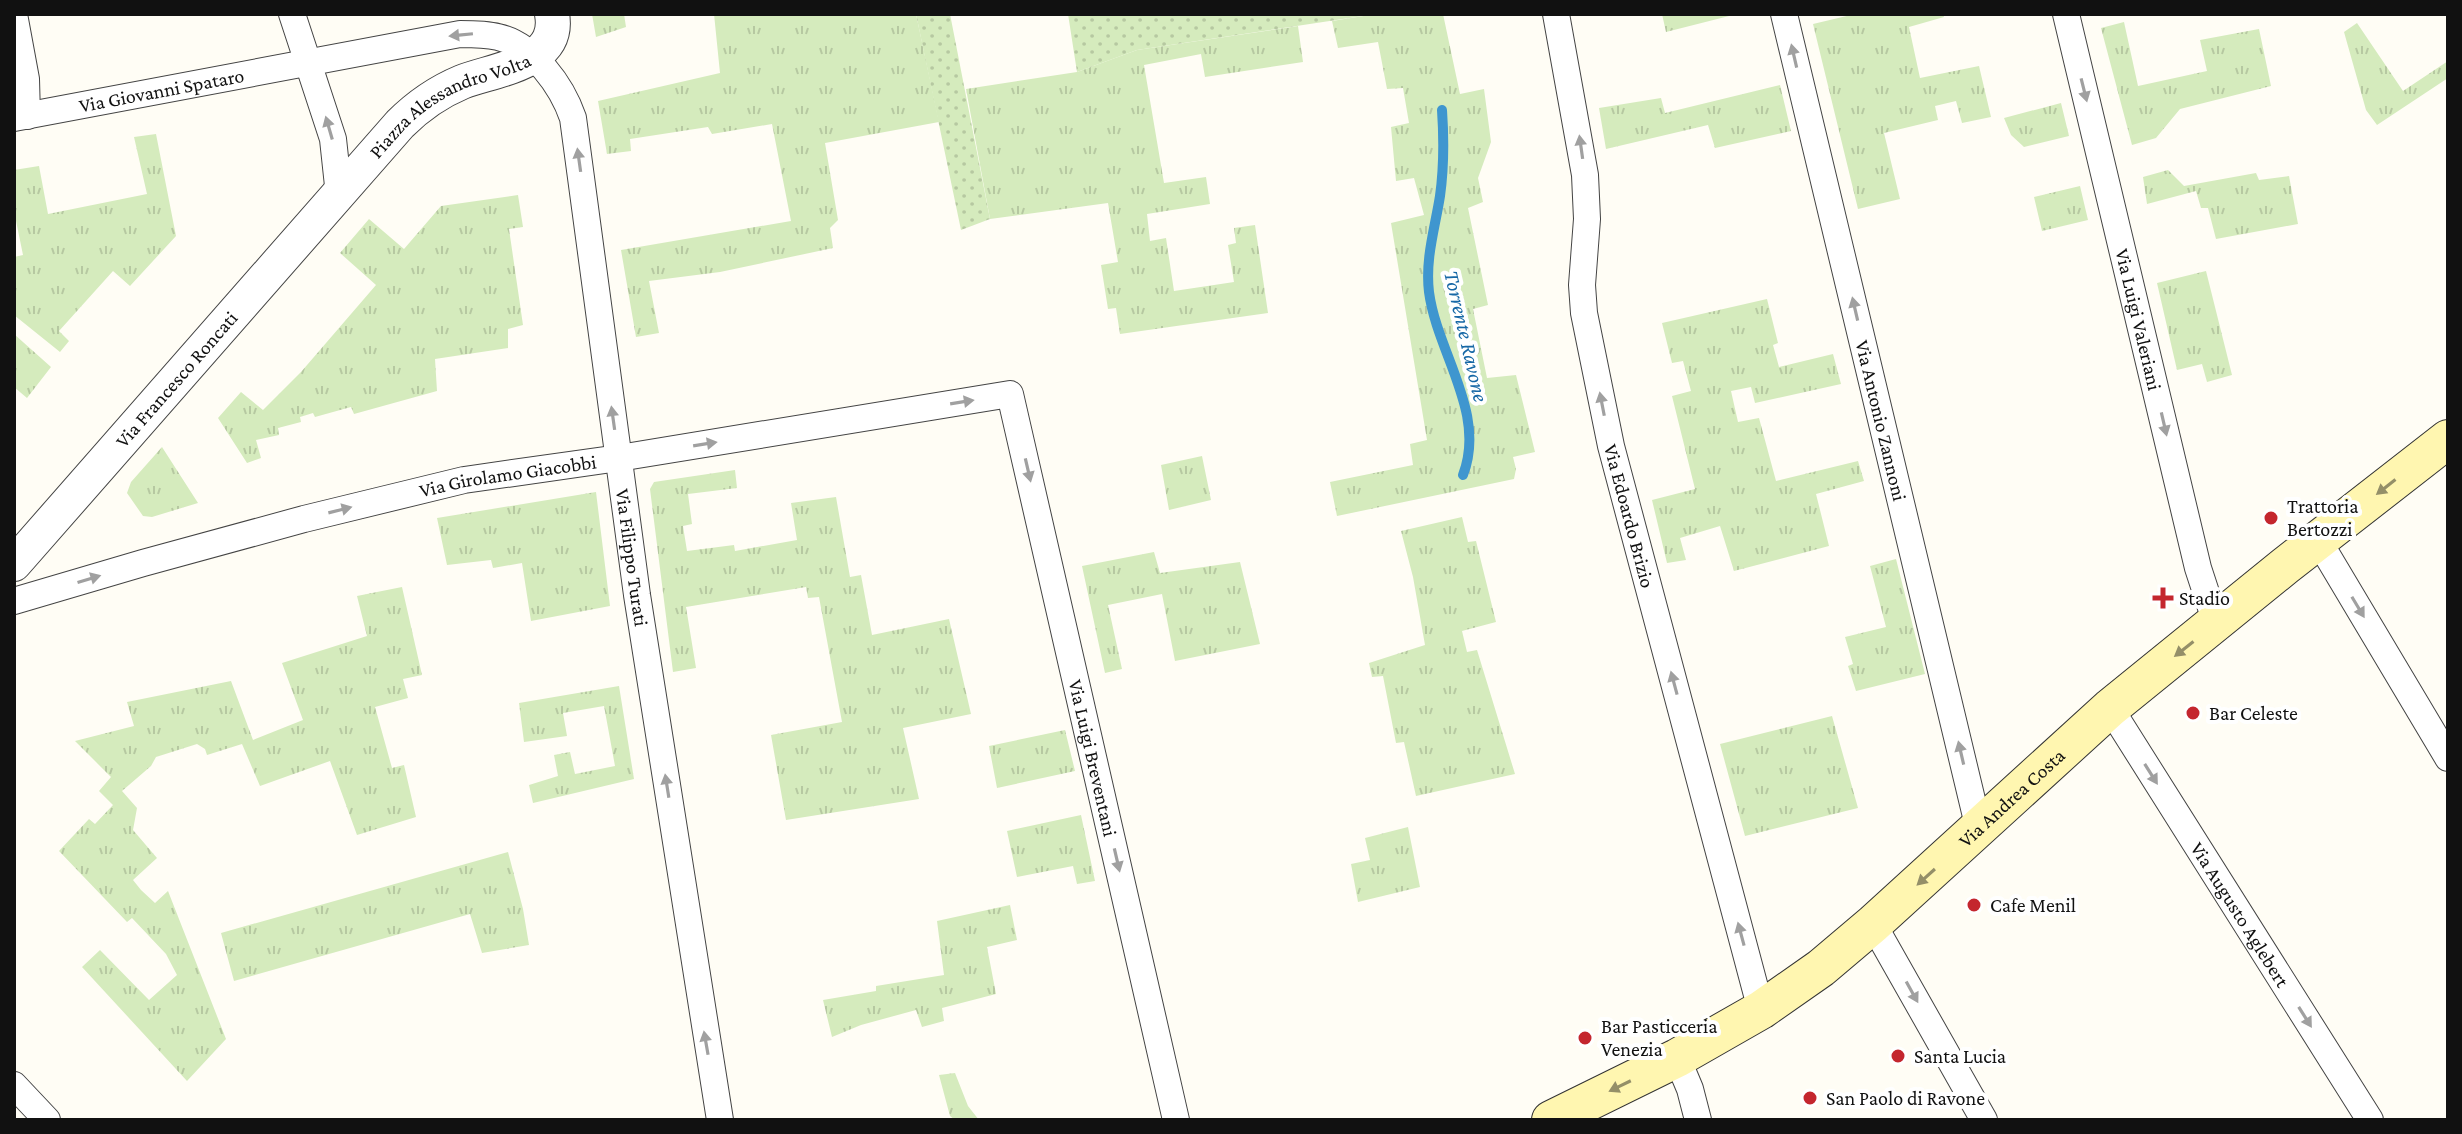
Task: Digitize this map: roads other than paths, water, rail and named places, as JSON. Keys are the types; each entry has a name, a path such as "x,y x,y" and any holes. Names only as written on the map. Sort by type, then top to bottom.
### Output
{"main road":[{"name":"Via Andrea Costa","path":"1551,1120 1677,1058 1761,1010 1821,968 2110,708 2448,439"}],"street":[{"path":"14,14 26,79 20,117"},
{"path":"292,14 307,63"},
{"path":"532,58 551,36 552,14"},
{"name":"Via Edoardo Brizio","path":"1556,14 1585,175 1584,313 1611,446 1761,1010"},
{"name":"Via Antonio Zannoni","path":"1784,14 1979,829"},
{"name":"Via Luigi Valeriani","path":"2066,14 2198,568 2216,623"},
{"name":"Piazza Alessandro Volta","path":"460,34 500,37 532,58 462,82 417,108 339,195 333,139 307,63 460,34"},
{"name":"Via Filippo Turati","path":"532,58 557,83 573,118 637,595 720,1120"},
{"name":"Via Giovanni Spataro","path":"20,117 307,63"},
{"name":"Via Francesco Roncati","path":"14,564 339,195"},
{"name":"Via Girolamo Giacobbi","path":"14,601 143,563 464,480 1010,394"},
{"name":"Via Luigi Breventani","path":"1010,394 1176,1120"},
{"path":"2318,540 2448,758"},
{"name":"Via Augusto Aglebert","path":"2110,708 2370,1120"},
{"path":"1873,924 1984,1120"},
{"path":"1677,1058 1698,1120"},
{"path":"14,1085 46,1120"}],"waterway":[{"name":"Torrente Ravone","path":"1442,110 1442,174 1428,280 1434,315 1465,406 1469,452 1463,475"}],"place":[{"name":"Trattoria Bertozzi","path":"2271,518"},
{"name":"Stadio","path":"2163,598"},
{"name":"Bar Celeste","path":"2193,713"},
{"name":"Cafe Menil","path":"1974,905"},
{"name":"Bar Pasticceria Venezia","path":"1585,1038"},
{"name":"Santa Lucia","path":"1898,1056"},
{"name":"San Paolo di Ravone","path":"1810,1098"}]}
